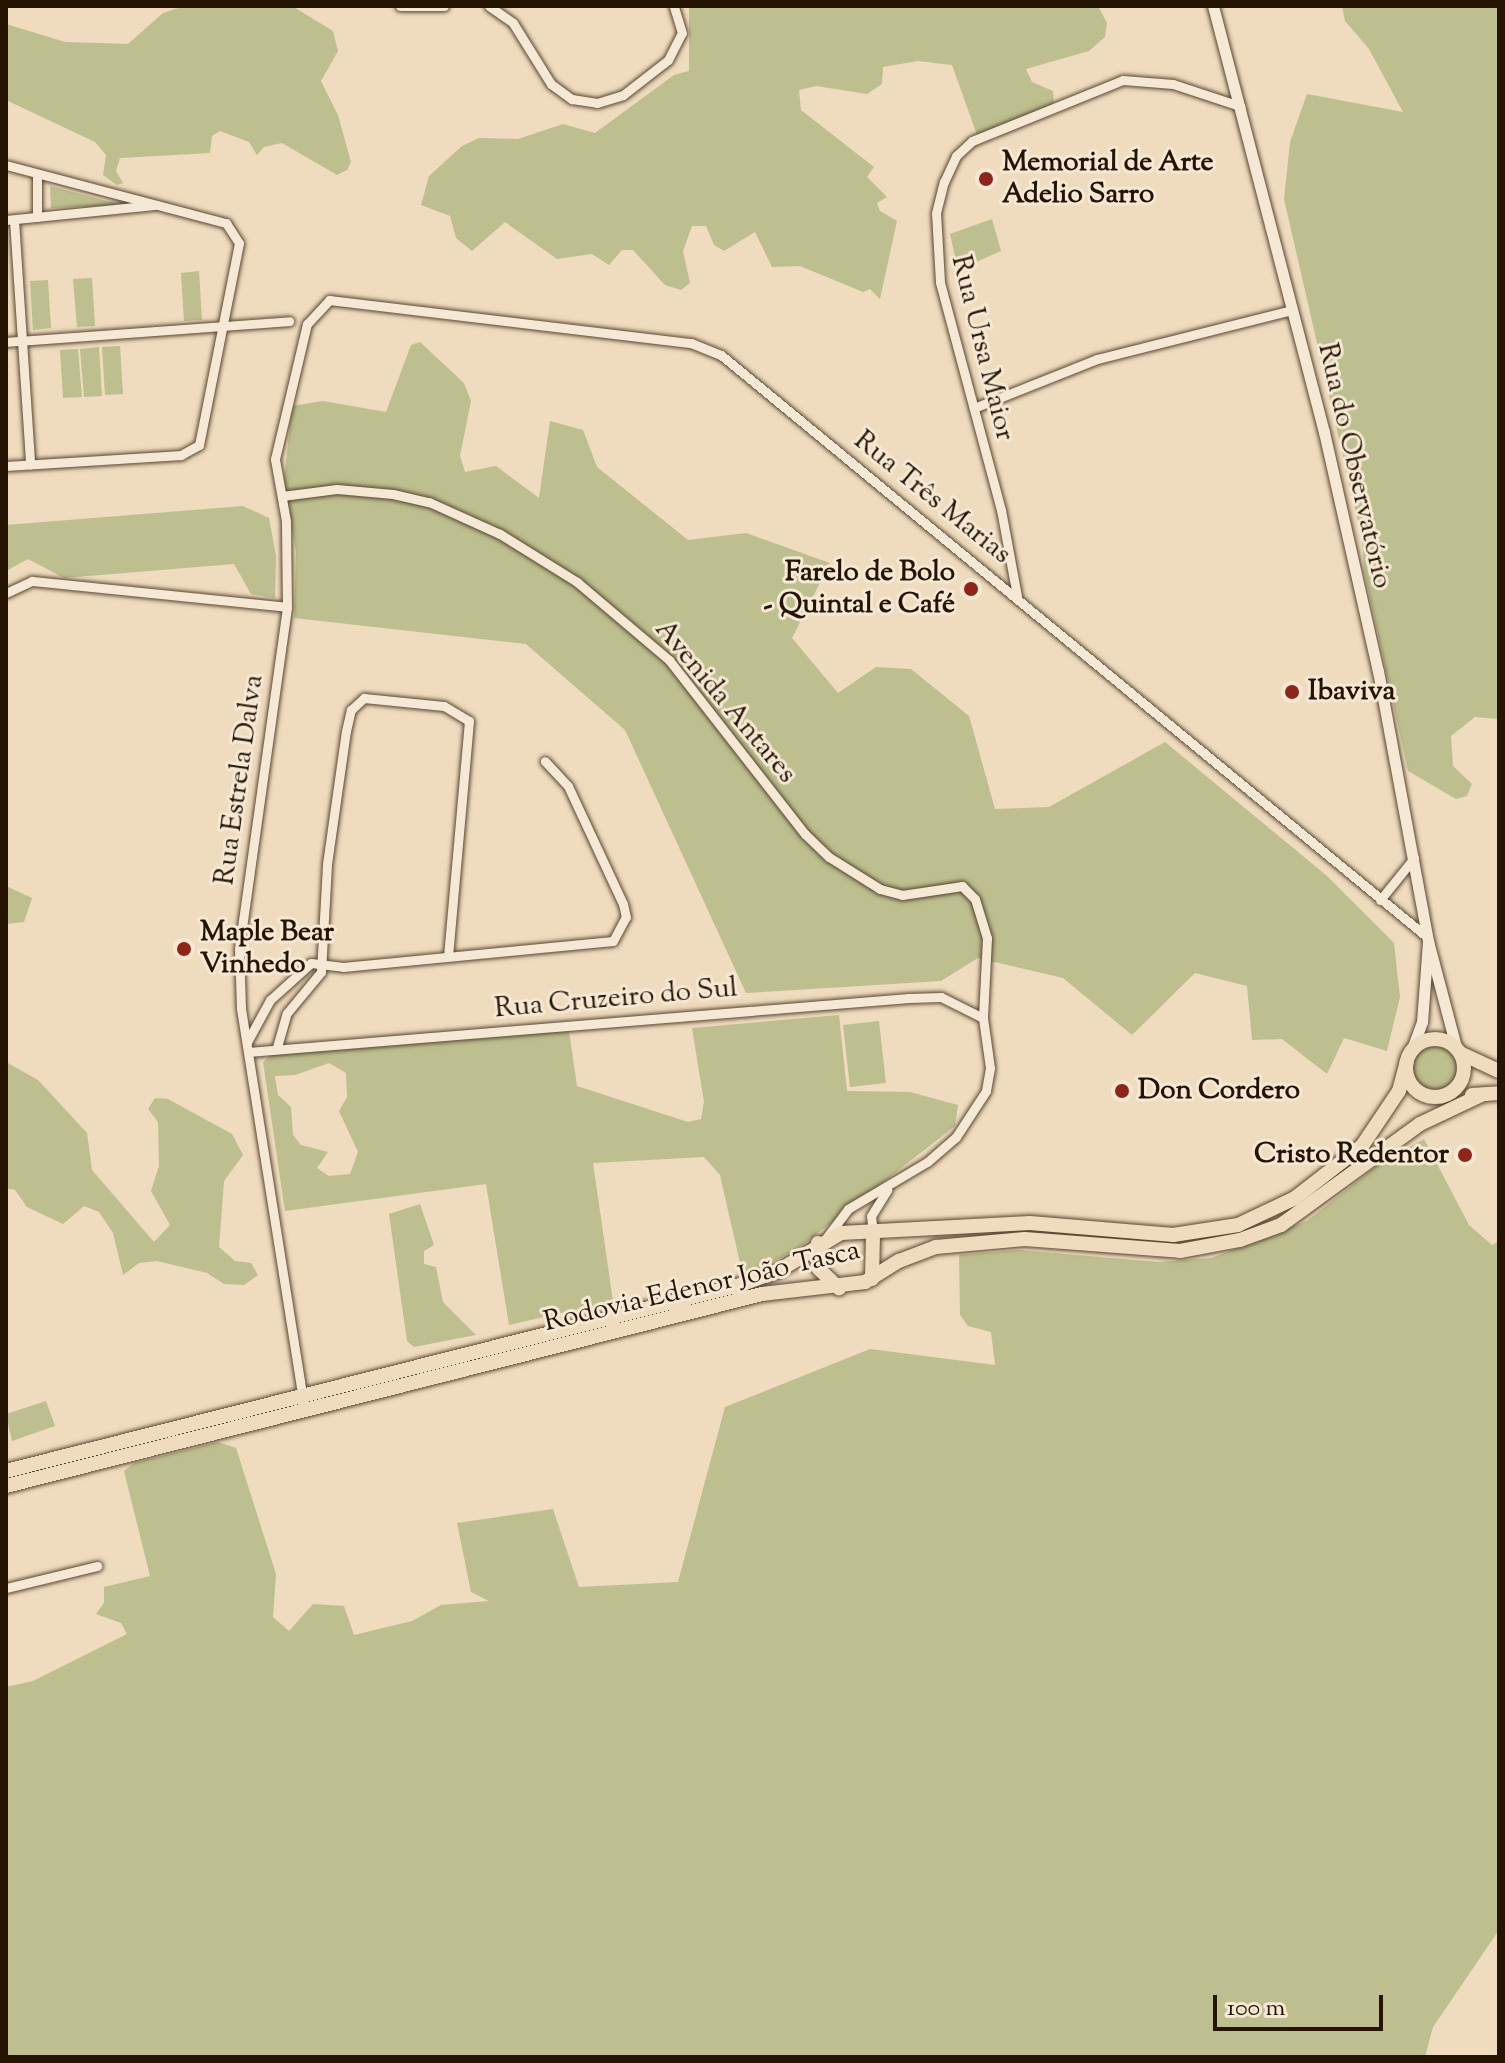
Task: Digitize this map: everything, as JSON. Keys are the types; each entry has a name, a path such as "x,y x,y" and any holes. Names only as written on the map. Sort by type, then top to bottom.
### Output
{"main road":[{"path":"1458,1050 1463,1078 1448,1099 1426,1096 1412,1085 1409,1056 1432,1039 1458,1050 1499,1071"},
{"name":"Rodovia Edenor João Tasca","path":"6,1486 304,1401 740,1285 778,1271 822,1240 1030,1223 1173,1235 1238,1225 1295,1198 1362,1146 1399,1091 1409,1056"},
{"name":"Rodovia Edenor João Tasca","path":"6,1471 786,1288 839,1288 872,1279 913,1254 974,1241 1051,1240 1180,1251 1240,1240 1281,1225 1391,1146 1448,1099 1499,1093"},
{"path":"1372,1131 1391,1146"},
{"path":"872,1279 873,1234"},
{"path":"822,1240 819,1269 839,1288"}],"street":[{"path":"400,6 444,6"},
{"path":"489,6 513,23 551,84 572,99 597,103 623,95 668,60 682,33 674,6"},
{"name":"Rua do Observatório","path":"1213,6 1292,310 1378,671 1427,939 1458,1050"},
{"name":"Rua Ursa Maior","path":"1017,596 1013,568 935,246 936,213 956,156 995,129 1123,80 1173,84 1240,106"},
{"path":"6,165 226,223 235,232 238,258 199,445 181,455 6,466"},
{"path":"37,174 37,217"},
{"path":"30,464 23,341 10,220 156,204"},
{"name":"Rua Três Marias","path":"320,306 341,298 709,348 1004,585 1427,939"},
{"name":"Rua Estrela Dalva","path":"304,1401 248,1047 239,949 287,607 282,496 275,459 282,418 307,324 320,306"},
{"path":"974,408 1097,359 1292,310"},
{"path":"6,342 289,321"},
{"name":"Avenida Antares","path":"282,496 337,489 393,494 429,502 500,534 577,582 669,660 805,834 829,857 880,889 902,895 962,886 980,912 987,938 983,1018"},
{"path":"1004,585 1013,568"},
{"path":"6,593 32,581 287,607"},
{"path":"277,1047 287,1013 321,972 327,864 348,718 364,698 444,706 469,721 448,956"},
{"path":"248,1047 286,981 311,963 323,962 343,967 602,945 622,928 623,904 568,786 545,761"},
{"path":"1380,900 1398,885 1414,858"},
{"name":"Rua do Observatório","path":"1409,1056 1422,1022 1427,939"},
{"name":"Rua Cruzeiro do Sul","path":"248,1047 941,997 983,1018"},
{"path":"822,1240 848,1209 927,1162 974,1117 990,1068 983,1018"},
{"path":"873,1234 874,1209 892,1185"},
{"path":"6,1588 97,1566"}],"green space":[{"path":"185,6 292,6 333,31 338,51 321,81 338,115 351,162 347,170 337,175 282,143 264,147 257,155 249,142 220,131 212,136 210,153 120,158 116,171 123,183 117,185 103,175 106,155 95,142 6,100 6,24 65,42 128,44 163,13"},
{"path":"689,6 1098,6 1107,23 1105,37 1089,51 1026,69 1032,82 1053,91 1054,104 977,135 952,65 918,61 883,67 882,84 867,94 816,86 799,90 801,110 874,167 867,177 887,197 877,203 880,211 897,221 880,299 870,289 863,292 800,266 772,267 755,232 724,251 714,245 706,226 692,226 683,251 690,283 681,290 665,285 633,250 622,250 609,265 592,254 557,259 505,222 472,251 456,238 450,216 421,205 429,176 462,146 479,138 518,139 563,124 595,133 674,75 689,71"},
{"path":"1342,6 1499,6 1499,719 1475,717 1451,736 1453,766 1472,784 1467,796 1456,799 1408,771 1364,570 1362,539 1284,199 1290,142 1307,94 1403,112 1369,49 1345,21"},
{"path":"50,186 122,205 51,208"},
{"path":"992,219 1001,251 958,270 950,234"},
{"path":"199,271 202,320 184,321 181,273"},
{"path":"92,278 95,326 77,327 73,279"},
{"path":"48,280 51,328 33,330 30,281"},
{"path":"420,342 464,383 471,401 460,456 465,472 496,466 539,498 550,421 583,430 597,467 688,540 746,533 830,563 792,638 838,693 876,667 911,669 969,716 995,809 1049,807 1165,742 1327,876 1394,943 1400,997 1387,1051 1344,1038 1327,1074 1282,1039 1252,1040 1247,986 1195,973 1132,1035 1063,978 978,958 941,981 746,993 625,730 526,644 294,618 296,553 284,481 292,406 323,401 386,412 411,345"},
{"path":"120,346 123,394 105,395 102,347"},
{"path":"99,347 102,396 84,397 80,349"},
{"path":"78,349 82,397 63,398 60,350"},
{"path":"243,506 269,518 276,556 275,598 251,594 234,564 64,578 28,559 6,571 6,525"},
{"path":"6,886 32,898 24,922 6,924"},
{"path":"839,1015 847,1091 910,1092 958,1105 955,1126 800,1247 756,1271 742,1272 720,1175 704,1157 593,1163 613,1301 509,1325 486,1184 285,1211 263,1062 275,1052 569,1031 577,1086 688,1122 701,1119 704,1102 692,1028","holes":["329,1063 346,1073 347,1097 339,1111 358,1152 350,1174 329,1176 317,1168 328,1152 301,1145 293,1135 291,1107 278,1095 275,1076 295,1075"]},
{"path":"879,1021 886,1083 850,1087 843,1025"},
{"path":"1435,1045 1451,1052 1458,1068 1451,1084 1435,1091 1419,1084 1412,1068 1419,1052"},
{"path":"6,1062 38,1080 87,1133 92,1170 154,1242 170,1225 151,1191 159,1166 158,1122 148,1109 155,1098 168,1099 232,1134 243,1155 224,1181 219,1247 235,1261 251,1263 258,1275 244,1285 224,1284 207,1273 157,1261 139,1263 123,1275 113,1233 99,1212 84,1206 63,1224 27,1207 15,1190 6,1188"},
{"path":"1424,1139 1469,1225 1492,1245 1499,1241 1499,1930 1433,2027 1425,2057 6,2057 6,1687 33,1681 127,1634 121,1623 96,1614 104,1603 104,1587 150,1576 124,1471 134,1463 218,1442 236,1448 276,1574 273,1617 289,1631 313,1604 344,1606 354,1635 412,1621 441,1605 489,1601 471,1592 457,1523 553,1509 579,1587 678,1582 725,1407 870,1349 995,1365 991,1332 968,1326 960,1315 959,1255 1019,1250 1158,1262 1211,1258 1307,1221 1378,1165"},
{"path":"420,1204 434,1245 424,1251 424,1264 436,1267 443,1302 476,1335 414,1347 407,1341 389,1214"},
{"path":"46,1401 55,1426 12,1441 6,1414"}],"place":[{"name":"Memorial de Arte Adelio Sarro","path":"986,179"},
{"name":"Farelo de Bolo - Quintal e Café","path":"971,589"},
{"name":"Ibaviva","path":"1292,692"},
{"name":"Maple Bear Vinhedo","path":"184,949"},
{"name":"Don Cordero","path":"1122,1091"},
{"name":"Cristo Redentor","path":"1465,1155"}]}
